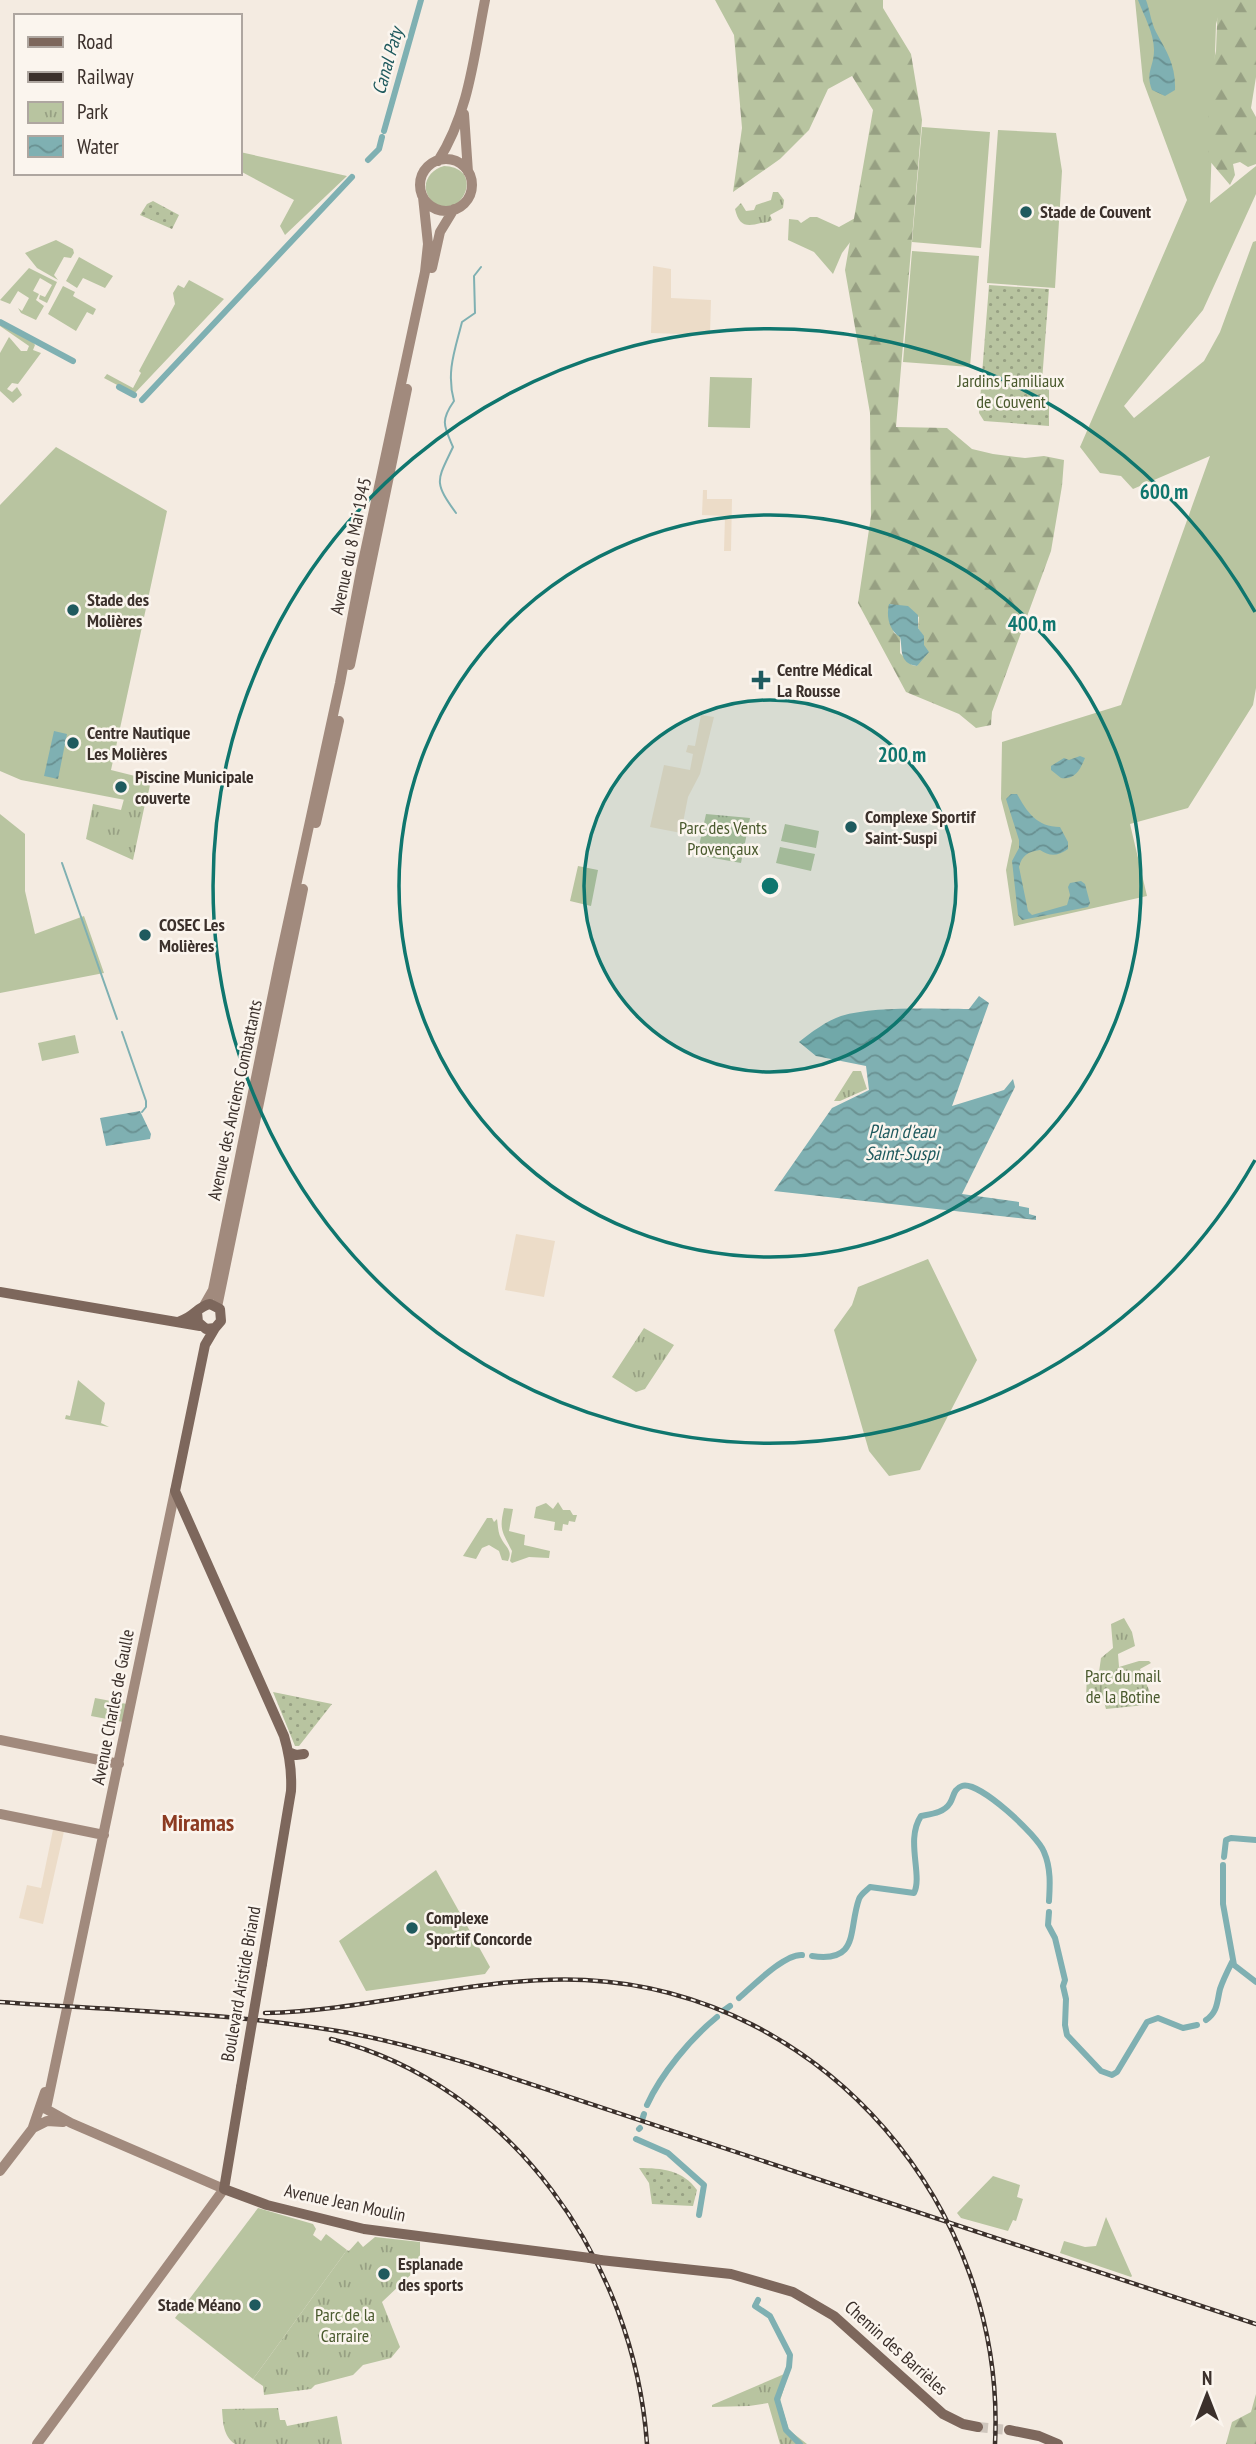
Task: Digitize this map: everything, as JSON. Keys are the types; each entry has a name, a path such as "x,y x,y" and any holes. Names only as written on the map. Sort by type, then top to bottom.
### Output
{"main road":[{"path":"438,160 452,160 464,166 471,180 470,194 463,205 454,209 436,209 424,197 420,186 421,178 425,170 438,160 452,136 464,103 485,0"},
{"path":"464,103 463,128 468,172"},
{"name":"Avenue du 8 Mai 1945","path":"297,900 362,565 425,272 429,244 424,197"},
{"name":"Avenue du 8 Mai 1945","path":"297,900 438,240 454,209"},
{"name":"Avenue des Anciens Combattants","path":"207,1308 297,900"},
{"path":"0,1292 177,1322 215,1328 222,1317 207,1308 177,1322"},
{"name":"Avenue Charles de Gaulle","path":"205,1345 197,1319 207,1308"},
{"name":"Avenue Charles de Gaulle","path":"42,2117 54,2075 205,1345 215,1328"},
{"name":"Boulevard Aristide Briand","path":"37,2444 224,2189 291,1791 292,1769 284,1736 175,1492"},
{"path":"0,1740 119,1764"},
{"path":"288,1752 304,1754"},
{"path":"0,1814 104,1835"},
{"path":"0,2171 42,2117"},
{"name":"Avenue Jean Moulin","path":"42,2117 71,2123 267,2205 364,2229 668,2269"},
{"name":"Chemin des Barrièles","path":"668,2269 745,2277 783,2288 811,2301 841,2321 933,2406 953,2420 978,2427"},
{"path":"1009,2430 1039,2436 1058,2444"}],"green space":[{"path":"715,0 883,0 883,8 911,54 922,120 896,427 947,428 972,449 1025,458 1044,456 1064,460 1051,551 992,712 991,725 976,728 959,714 906,692 858,603 871,516 870,413 845,270 873,110 852,76 828,89 809,130 780,159 733,192 742,128 734,35","holes":["890,604 919,617 918,628 924,647 917,666 912,665 900,653 900,636 894,633 888,612"]},
{"path":"1135,0 1223,0 1216,24 1210,203 1256,166 1256,194 1203,310 1124,406 1134,418 1204,361 1220,332 1253,242 1256,241 1256,688 1253,705 1188,808 1130,824 1147,896 1014,926 1006,870 1012,841 1001,799 1002,742 1121,705 1210,456 1133,489 1121,476 1100,473 1080,447 1187,200 1143,81"},
{"path":"1218,0 1256,0 1256,77 1251,108 1256,117 1256,164 1248,167 1240,162 1233,164 1235,175 1230,185 1208,159 1208,104 1216,51"},
{"path":"922,127 990,132 981,248 912,242"},
{"name":"Stade de Couvent","path":"998,130 1056,133 1062,171 1055,288 987,283"},
{"path":"242,152 347,176 285,235 280,226 294,200 242,172"},
{"path":"444,166 458,169 465,176 467,185 458,203 450,207 441,207 431,200 426,189 430,175"},
{"path":"773,192 778,192 784,200 783,208 770,215 772,220 751,225 741,222 735,209 741,203 746,211 754,210 756,205 771,200"},
{"path":"153,201 179,215 172,229 140,215 147,204"},
{"path":"810,217 817,217 839,227 857,217 854,237 842,253 833,274 814,252 788,240 789,219 801,223"},
{"path":"56,240 73,249 74,253 71,258 64,257 54,275 58,280 37,268 25,253"},
{"path":"912,251 979,256 970,367 903,362"},
{"path":"79,257 113,276 105,288 83,278 77,288 66,281"},
{"path":"29,268 57,282 47,303 39,299 40,295 45,297 52,285 40,278 33,291 39,294 36,300 44,306 36,320 21,313 18,308 22,311 29,298 18,291 10,304 0,300"},
{"path":"189,280 224,299 134,394 104,378 107,374 133,388 141,373 139,371 175,304 173,293 178,285 184,288"},
{"name":"Jardins Familiaux de Couvent","path":"989,285 1049,289 1042,381 1049,382 1049,426 984,421 979,413"},
{"path":"63,286 75,292 73,296 96,309 93,315 87,312 76,331 48,314"},
{"path":"0,323 32,341 35,345 33,350 41,353 18,384 12,383 7,389 12,392 17,387 22,395 13,403 0,391 0,353 9,337 21,351 27,351 29,346 0,326"},
{"path":"710,377 752,378 750,428 708,427"},
{"name":"Stade des Molières","path":"56,447 167,511 111,770 151,780 146,804 21,780 0,771 0,505"},
{"path":"124,799 145,804 133,860 86,839 93,804 121,810"},
{"path":"0,814 25,834 25,891 35,934 84,916 104,973 0,993"},
{"name":"Parc des Vents Provençaux","path":"706,814 750,818 741,863 697,855"},
{"path":"785,824 819,831 816,848 781,841"},
{"path":"780,847 815,854 811,871 776,863"},
{"path":"578,866 598,870 591,906 570,901"},
{"path":"75,1035 79,1053 42,1061 38,1043"},
{"path":"853,1071 861,1071 867,1089 834,1101"},
{"path":"928,1259 977,1360 920,1470 889,1476 869,1451 834,1330 852,1305 858,1287"},
{"path":"644,1328 674,1345 645,1389 636,1392 612,1377"},
{"path":"78,1380 105,1403 101,1423 109,1427 65,1419 66,1415 70,1416"},
{"path":"558,1502 563,1510 570,1510 573,1515 577,1515 575,1522 563,1524 562,1531 554,1530 555,1522 534,1518 536,1507 546,1503 553,1509"},
{"path":"504,1508 513,1509 509,1531 525,1535 524,1545 550,1551 549,1558 529,1557 512,1563 510,1561 512,1551 502,1526"},
{"path":"487,1518 492,1518 494,1522 497,1519 500,1536 509,1552 508,1561 502,1560 499,1551 489,1545 482,1548 476,1559 463,1556"},
{"name":"Parc du mail de la Botine","path":"1124,1618 1132,1632 1135,1646 1118,1654 1119,1667 1139,1661 1151,1663 1140,1669 1155,1704 1106,1709 1102,1695 1086,1698 1087,1674 1099,1672 1101,1658 1113,1648 1111,1624"},
{"path":"273,1692 332,1704 299,1746 295,1746"},
{"path":"95,1698 127,1704 123,1722 91,1716"},
{"name":"Complexe Sportif Concorde","path":"436,1870 490,1967 485,1974 366,1991 339,1941"},
{"path":"639,2168 664,2170 685,2178 697,2190 693,2206 652,2204 649,2183"},
{"path":"993,2176 1020,2185 1017,2197 1023,2199 1016,2221 1013,2220 1008,2231 961,2218 957,2213"},
{"path":"258,2208 313,2224 316,2229 313,2235 321,2241 326,2234 347,2250 253,2379 175,2318"},
{"path":"1106,2217 1131,2277 1060,2253 1064,2241 1085,2247 1096,2246"},
{"name":"Parc de la Carraire","path":"375,2237 420,2242 420,2266 382,2302 400,2347 391,2358 363,2365 353,2375 315,2385 311,2389 264,2395 263,2386 253,2379 347,2250 358,2241 363,2247"},
{"path":"789,2372 780,2401 789,2430 807,2444 780,2444 768,2403 712,2407 712,2405"},
{"path":"1256,2394 1256,2444 1226,2444 1232,2422 1251,2412"},
{"path":"278,2408 280,2420 285,2420 287,2426 337,2416 342,2444 235,2444 228,2437 222,2409"}],"shaded area":[{"path":"653,266 671,269 671,298 711,300 710,335 651,333"},
{"path":"703,490 707,490 707,499 732,499 731,551 724,551 725,516 702,515"},
{"path":"701,715 714,717 700,774 688,797 681,833 650,827 664,765 690,770 693,754 686,752 688,745 695,746"},
{"path":"516,1234 555,1241 544,1297 505,1290"},
{"path":"54,1825 65,1827 43,1924 19,1918 27,1885 41,1888"}],"water":[{"path":"1138,0 1146,0 1154,28 1172,66 1175,90 1165,96 1152,90 1150,84 1154,44"},
{"path":"889,604 908,606 918,615 918,628 924,636 924,645 929,652 917,666 904,659 900,637 889,622"},
{"path":"54,731 67,734 58,779 44,776"},
{"path":"1080,756 1085,758 1076,773 1070,777 1061,778 1051,770 1051,766 1064,758 1069,760"},
{"path":"1011,794 1017,794 1039,821 1060,827 1068,842 1068,849 1061,853 1051,855 1040,850 1029,853 1022,860 1019,867 1028,911 1032,915 1067,905 1070,883 1081,881 1085,884 1090,903 1088,907 1022,920 1018,915 1012,861 1019,848 1019,840 1006,799"},
{"name":"Plan d'eau Saint-Suspi","path":"979,996 989,1003 952,1106 1004,1090 1013,1079 1015,1087 962,1194 1019,1202 1019,1206 1029,1208 1029,1214 1036,1216 1036,1220 774,1191 832,1108 869,1090 866,1066 816,1056 799,1042 841,1016 887,1009 969,1009"},
{"path":"140,1111 151,1134 150,1139 106,1146 100,1118"}],"waterway":[{"name":"Canal Paty","path":"384,131 421,0"},
{"name":"Canal Paty","path":"368,160 379,149 382,137"},
{"path":"142,400 352,177"},
{"path":"456,513 444,494 440,481 443,467 453,447 445,419 454,401 451,380 454,352 462,322 475,313 474,276 481,267"},
{"path":"0,322 73,361"},
{"name":"Canal Paty","path":"119,387 134,395"},
{"path":"62,863 117,1019"},
{"path":"122,1032 146,1101 142,1112"},
{"path":"812,1956 827,1957 845,1949 852,1933 859,1899 870,1887 914,1893 917,1877 914,1846 916,1825 921,1816 944,1809 955,1791 962,1786 970,1786 994,1800 1039,1844 1049,1870 1049,1901"},
{"path":"1224,1857 1226,1840 1256,1840"},
{"path":"1223,1865 1223,1904 1234,1965 1256,1982"},
{"path":"1049,1912 1048,1925 1055,1938 1065,1980 1063,1986 1067,2035 1101,2071 1112,2075 1117,2072 1147,2022 1158,2018 1183,2028 1197,2025"},
{"path":"739,1998 778,1965 802,1955"},
{"path":"1206,2020 1215,2010 1221,1986 1232,1962"},
{"path":"723,2011 730,2006"},
{"path":"647,2105 660,2081 678,2057 717,2017"},
{"path":"642,2120 644,2114"},
{"path":"636,2139 668,2153 704,2185 699,2215"},
{"path":"758,2300 755,2306 770,2316 790,2355 789,2367 777,2399 786,2430 800,2444"}],"tunnel":[{"path":"978,2427 1009,2430"}],"railway":[{"path":"265,2013 305,2011 505,1983 585,1980 672,1994 752,2024 823,2070 884,2128 934,2197 970,2274 991,2357 995,2444"},
{"path":"0,2002 285,2023 398,2044 470,2064 1256,2324"},
{"path":"331,2039 396,2062 455,2096 507,2139 552,2190 589,2248 618,2310 637,2376 647,2444"}],"place":[{"name":"Stade de Couvent","path":"1026,212"},
{"name":"Stade des Molières","path":"73,610"},
{"name":"Centre Médical La Rousse","path":"761,680"},
{"name":"Centre Nautique Les Molières","path":"73,743"},
{"name":"Piscine Municipale couverte","path":"121,787"},
{"name":"Complexe Sportif Saint-Suspi","path":"851,827"},
{"name":"COSEC Les Molières","path":"145,935"},
{"name":"Complexe Sportif Concorde","path":"412,1928"},
{"name":"Esplanade des sports","path":"384,2274"},
{"name":"Stade Méano","path":"255,2305"}],"district":[{"name":"Miramas","path":"198,1823"}]}
